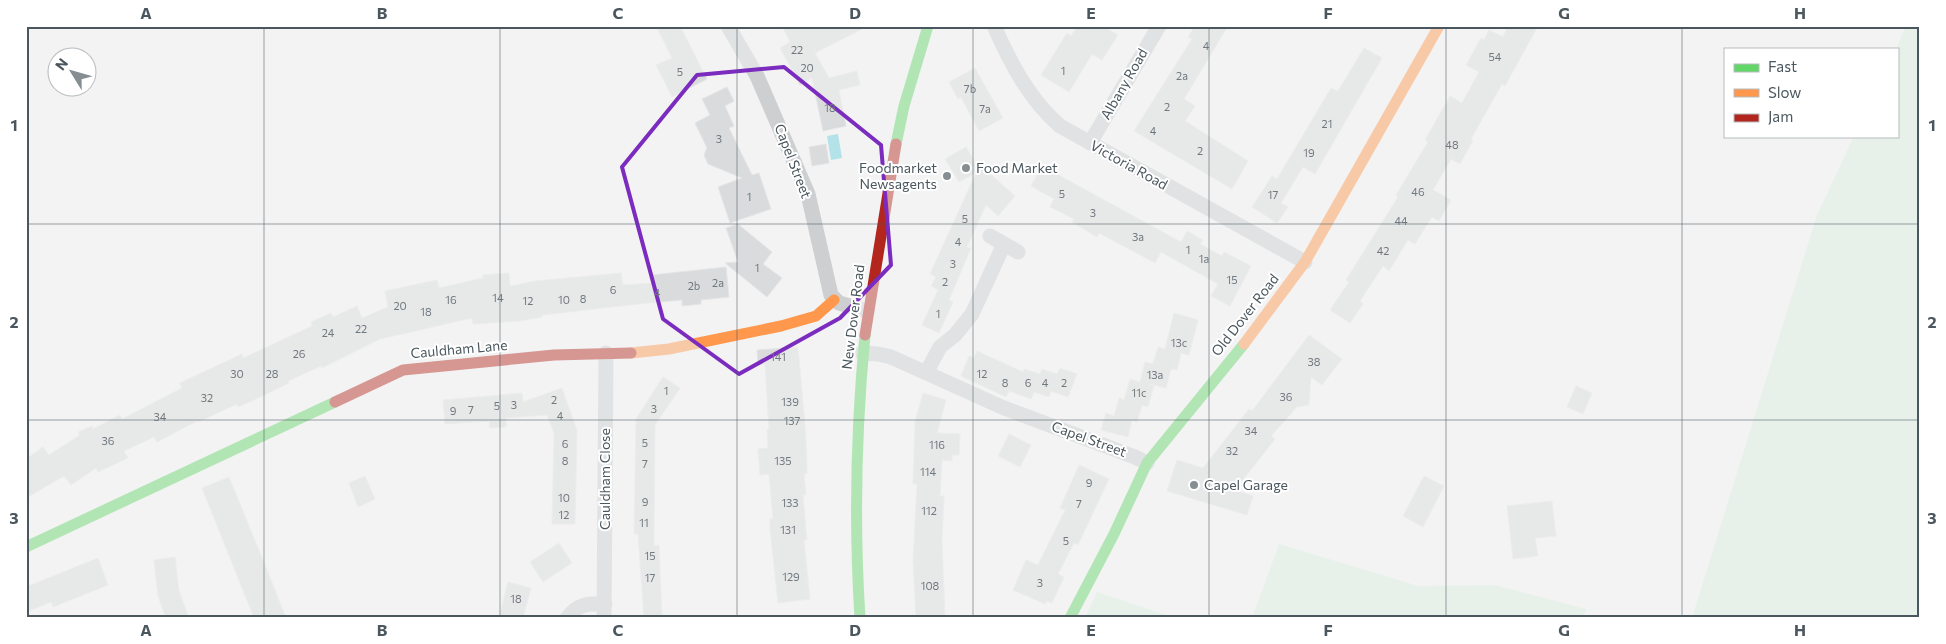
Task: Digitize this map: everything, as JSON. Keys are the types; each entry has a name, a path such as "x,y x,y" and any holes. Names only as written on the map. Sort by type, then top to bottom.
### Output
{"street":[{"name":"Capel Street","path":"728,26 760,84 808,194 828,286 834,300"},
{"name":"New Dover Road","path":"860,618 856,554 859,394 862,353 867,311 904,106 928,26"},
{"name":"Victoria Road","path":"994,26 1021,80 1034,100 1060,126 1305,262"},
{"name":"Albany Road","path":"1090,143 1159,26"},
{"name":"Old Dover Road","path":"1070,618 1114,534 1147,463 1256,328 1305,262 1439,26"},
{"path":"990,236 1018,252"},
{"path":"926,373 940,347 959,331 972,314 1004,244"},
{"path":"834,300 867,311"},
{"name":"Cauldham Lane","path":"26,547 403,370 554,355 662,350 781,326 816,316 834,300"},
{"name":"Cauldham Close","path":"567,618 574,609 589,603 604,611 606,353"},
{"name":"Capel Street","path":"862,353 884,355 1004,408 1130,454 1147,463"}],"highlighted area":[{"path":"784,67 881,145 891,265 840,318 739,374 663,319 622,167 697,75"}],"green space":[{"path":"1906,26 1920,26 1920,618 1692,618 1817,215 1853,138 1898,138 1898,48 1896,48"},
{"path":"1279,544 1418,586 1494,585 1586,609 1583,618 1252,618"},
{"path":"1097,592 1175,618 1085,618"}],"water":[{"path":"838,134 842,158 831,160 827,136"}],"building":[{"path":"656,26 680,26 707,79 672,97 656,65 672,58"},
{"path":"782,26 868,26 815,53 829,78 857,71 860,85 839,90 846,126 823,131 812,78 800,85 780,48 790,42"},
{"path":"1077,26 1103,26 1118,35 1102,60 1092,54 1069,92 1041,75 1067,33 1071,36"},
{"path":"1195,26 1228,26 1184,99 1195,106 1185,121 1248,161 1232,189 1134,131 1192,39 1188,37"},
{"path":"1508,26 1538,26 1505,86 1502,84 1471,139 1473,140 1460,164 1451,159 1433,190 1451,200 1439,221 1432,217 1415,244 1408,240 1389,271 1383,266 1360,301 1363,304 1350,323 1330,310 1349,282 1346,280 1398,197 1396,195 1428,142 1425,140 1450,96 1462,103 1479,72 1466,65 1481,38 1484,40 1489,30 1503,37"},
{"path":"1364,48 1382,58 1315,174 1303,167 1281,203 1288,207 1277,223 1252,207 1272,176 1277,179 1331,88 1338,91"},
{"path":"975,68 1003,118 979,131 961,97 958,99 949,82"},
{"path":"727,87 734,101 725,106 734,126 729,128 752,175 759,173 771,209 730,223 718,187 742,178 708,164 704,155 707,148 695,123 710,115 702,99"},
{"path":"826,144 829,163 812,166 809,147"},
{"path":"966,147 978,168 979,164 1015,196 998,216 986,205 967,247 971,248 949,300 953,302 939,333 922,325 938,290 931,286 936,277 930,274 976,173 959,182 945,159"},
{"path":"1042,166 1181,242 1187,231 1203,240 1200,244 1222,256 1224,252 1251,266 1230,306 1211,296 1218,284 1161,252 1155,263 1099,233 1097,237 1072,222 1074,219 1050,207 1054,199 1031,186"},
{"path":"738,224 772,252 763,264 782,278 767,297 725,263 738,262 726,228"},
{"path":"726,267 729,297 701,300 701,304 682,306 682,300 542,315 542,317 520,321 473,324 472,318 380,339 322,368 321,366 288,381 289,383 238,407 237,404 197,421 157,442 154,437 124,451 128,458 98,472 96,468 71,485 64,476 26,498 26,459 43,447 49,455 80,435 78,432 92,426 93,429 120,415 122,419 182,388 180,383 242,354 243,358 312,326 311,322 331,313 333,317 357,306 362,318 388,307 385,291 437,280 439,288 483,278 483,275 509,273 510,286 535,281 621,273 623,285 652,283 652,275"},
{"path":"1174,313 1198,320 1189,355 1181,353 1177,370 1171,369 1166,388 1149,384 1154,386 1148,407 1142,405 1137,422 1132,420 1128,437 1101,430 1106,413 1114,416 1119,398 1124,400 1130,379 1140,382 1145,362 1153,364 1158,347 1165,349"},
{"path":"1309,335 1342,359 1322,385 1311,377 1309,405 1297,407 1271,436 1275,439 1235,490 1253,496 1247,515 1167,491 1177,460 1203,468 1249,409 1252,411"},
{"path":"798,347 806,436 807,473 804,474 806,495 803,495 807,540 804,540 810,599 778,603 770,529 770,519 773,519 769,474 760,475 758,449 768,448 767,430 769,429 765,364 758,365 757,350"},
{"path":"977,351 1023,372 1024,369 1040,374 1042,369 1057,374 1060,368 1077,374 1068,397 1051,391 1049,397 1034,392 1031,399 1009,391 1006,397 961,376 969,356 974,358"},
{"path":"663,377 680,388 655,425 654,546 659,545 662,618 644,618 638,534 634,534 636,419"},
{"path":"1576,386 1592,393 1583,414 1567,407"},
{"path":"562,388 577,431 575,524 552,524 554,433 547,415 506,418 506,427 490,428 489,421 445,424 443,400 522,393 523,402"},
{"path":"923,393 946,400 937,433 960,434 959,455 952,455 952,461 942,460 940,496 944,496 942,541 945,618 916,618 913,560 917,484 913,484 915,422"},
{"path":"1009,434 1031,445 1020,467 998,456"},
{"path":"1079,465 1109,479 1078,545 1074,543 1058,574 1064,577 1052,603 1047,601 1045,604 1013,590 1026,560 1038,565 1065,510 1060,508"},
{"path":"365,476 375,499 358,507 349,483"},
{"path":"1424,476 1444,486 1423,527 1403,516"},
{"path":"229,477 286,618 254,618 202,488"},
{"path":"1552,501 1556,536 1535,538 1538,556 1513,559 1507,506"},
{"path":"559,543 572,563 543,582 530,562"},
{"path":"175,557 179,591 189,618 166,618 158,596 154,560"},
{"path":"98,558 108,585 53,607 51,602 26,612 26,587"},
{"path":"508,582 531,588 523,618 499,618"}],"traffic: fast":[{"path":"896,144 904,106 928,26"},
{"path":"860,618 857,476 865,335"},
{"path":"1070,618 1114,534 1147,463 1244,344"},
{"path":"26,547 335,402"}],"traffic: slow":[{"path":"1244,344 1305,262 1439,26"},
{"path":"631,353 669,349 781,326 816,316 834,300"}],"traffic: jam":[{"path":"865,335 896,144"},
{"path":"335,402 403,370 554,355 631,353"}],"place":[{"name":"Food Market","path":"966,168"},
{"name":"Foodmarket Newsagents","path":"947,176"},
{"name":"Capel Garage","path":"1194,485"}]}
